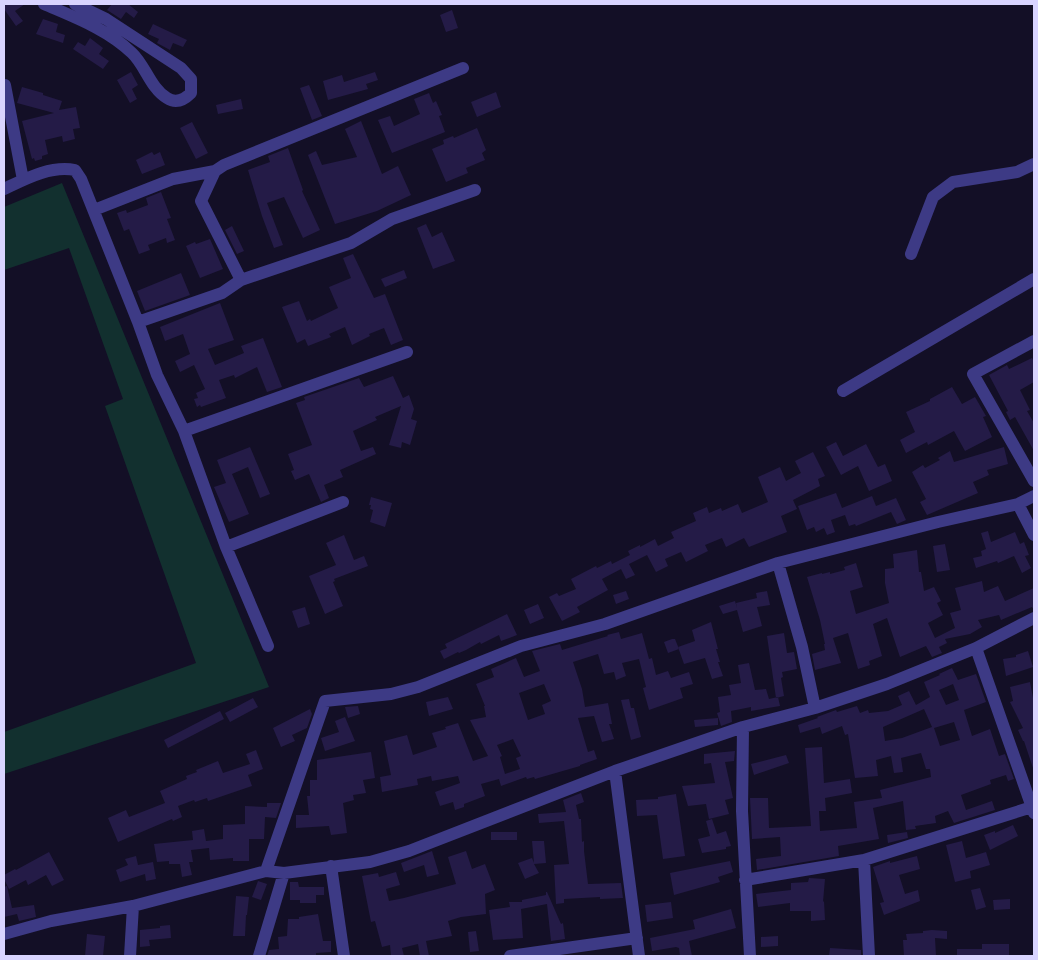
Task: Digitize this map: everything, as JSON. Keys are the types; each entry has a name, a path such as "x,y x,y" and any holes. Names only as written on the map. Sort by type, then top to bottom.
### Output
{"street":[{"path":"44,4 102,30 122,45 132,53 165,97 178,101 185,99 191,93 191,79 181,68 106,19 75,4"},
{"path":"94,210 173,179 215,171 224,164 463,68"},
{"path":"6,84 23,180"},
{"path":"912,254 933,197 952,182 1017,172 1034,164"},
{"path":"4,189 23,180 56,169 66,168 75,170 81,179 162,386 184,431 226,547 268,646"},
{"path":"215,171 201,201 241,280"},
{"path":"138,322 222,293 241,280 351,244 392,219 475,190"},
{"path":"843,391 1034,279"},
{"path":"1034,341 973,374 1034,481"},
{"path":"184,431 407,352"},
{"path":"266,871 325,701 391,694 418,687 521,646 605,624 778,563 938,522 1018,504 1034,496"},
{"path":"226,547 343,502"},
{"path":"1018,504 1034,535"},
{"path":"778,563 802,647 815,708"},
{"path":"4,934 51,921 133,906 266,871 284,873 370,862 409,851 615,771 743,727 815,708 887,684 976,648 1034,618"},
{"path":"745,880 864,860 1033,811 976,648"},
{"path":"743,727 742,811 750,956"},
{"path":"615,771 638,956"},
{"path":"864,860 869,956"},
{"path":"331,866 344,956"},
{"path":"259,956 284,873"},
{"path":"130,956 133,906"},
{"path":"510,956 637,938"}],"green space":[{"path":"62,183 269,687 4,774 4,732 196,663 105,406 123,399 69,248 4,270 4,207"}],"building":[{"path":"4,4 25,4 15,11 23,21 16,26 4,9"},
{"path":"112,4 128,4 138,12 134,18 126,12 121,19 107,10"},
{"path":"452,10 458,28 446,32 440,15"},
{"path":"43,19 58,24 56,32 65,35 63,43 36,34"},
{"path":"153,24 187,40 183,47 173,43 170,50 157,43 159,39 148,34"},
{"path":"90,38 103,48 99,54 109,61 103,69 73,49 78,42 85,46"},
{"path":"131,72 138,85 132,89 137,99 130,103 117,80"},
{"path":"375,72 378,80 366,84 368,89 328,100 323,81 342,75 344,82"},
{"path":"309,85 322,116 312,120 300,88"},
{"path":"22,87 62,101 59,110 76,107 80,128 73,129 75,139 63,142 62,136 45,140 48,154 42,156 42,159 35,161 34,158 32,159 22,121 54,113 17,103"},
{"path":"496,92 501,107 477,117 471,102"},
{"path":"429,93 433,103 436,101 442,115 439,116 445,132 392,153 378,120 390,116 394,126 420,114 414,99"},
{"path":"241,99 243,109 218,114 216,105"},
{"path":"361,121 382,174 398,166 411,195 377,211 335,224 308,155 316,151 322,165 357,157 345,129"},
{"path":"192,122 208,153 196,159 180,128"},
{"path":"477,128 486,150 482,153 485,160 466,168 468,173 446,182 432,149 444,144 443,140 453,136 454,138"},
{"path":"288,148 302,191 320,230 303,238 284,197 267,203 283,245 274,248 248,170 270,162 268,156"},
{"path":"152,152 154,155 160,152 165,165 142,174 136,160"},
{"path":"161,192 171,218 167,219 175,240 167,243 166,238 148,245 150,250 139,254 129,229 124,231 117,213 126,210 127,213 148,205 146,198"},
{"path":"426,224 432,237 442,232 455,261 433,269 417,228"},
{"path":"232,226 244,251 237,254 225,230"},
{"path":"210,239 223,269 200,278 186,246"},
{"path":"353,254 374,298 385,294 403,340 391,345 384,328 369,334 370,336 352,345 345,327 329,334 331,337 308,346 305,339 297,343 282,307 299,301 307,321 310,319 311,321 338,308 329,287 351,278 343,258"},
{"path":"404,270 407,278 385,287 381,279"},
{"path":"181,273 190,295 145,311 137,291"},
{"path":"220,303 234,340 208,349 215,365 244,353 241,346 263,338 282,387 267,392 257,367 235,378 234,375 219,380 226,398 197,407 194,399 198,398 196,393 205,389 194,365 180,372 175,361 190,354 183,334 165,341 160,327"},
{"path":"1032,358 1034,362 1034,382 1020,390 1030,410 1027,411 1034,423 1034,451 1015,417 1010,420 1006,412 1008,411 989,375 1007,365 1009,369"},
{"path":"393,376 403,398 409,395 414,409 411,419 417,421 410,445 402,442 401,448 389,445 401,406 375,417 377,420 353,431 361,451 373,447 376,454 340,470 343,477 324,485 329,498 321,502 309,474 295,480 291,471 294,470 288,454 312,445 296,403 305,400 304,397 359,378 364,387"},
{"path":"952,387 962,404 975,397 986,416 983,417 992,437 965,451 954,431 928,445 927,442 906,453 900,440 915,432 906,412 930,401 930,399"},
{"path":"836,442 843,456 866,444 878,467 885,464 892,481 869,491 858,466 841,475 826,447"},
{"path":"250,447 270,494 260,498 248,467 232,474 249,514 229,522 214,487 226,483 217,460"},
{"path":"1004,447 1008,464 987,470 989,475 973,482 978,493 927,515 920,502 926,499 912,472 923,465 925,468 940,460 938,458 950,451 954,462"},
{"path":"813,452 825,476 818,479 820,486 793,500 797,509 781,516 787,532 749,547 744,538 726,547 722,538 705,545 708,551 686,562 681,552 665,559 668,566 656,572 647,555 629,564 635,575 626,579 621,569 602,579 608,590 577,607 580,612 562,621 549,597 557,593 559,596 576,589 571,579 596,566 597,568 611,561 612,564 630,555 628,551 655,539 658,546 674,538 671,532 696,521 693,513 707,507 709,513 721,508 722,511 738,504 742,513 768,502 758,477 780,467 786,481 801,473 795,461"},
{"path":"836,493 842,508 872,496 876,506 896,498 906,520 897,524 891,512 856,526 855,524 849,526 845,515 831,520 835,532 827,535 824,528 816,532 814,527 807,530 798,506"},
{"path":"371,497 392,503 385,527 370,522 373,510 370,509 371,505 369,505"},
{"path":"988,531 991,542 1015,532 1020,544 1024,542 1029,555 1025,556 1031,568 1022,573 1014,556 998,563 997,561 976,568 973,558 982,556 981,551 986,549 981,533"},
{"path":"344,535 354,560 364,556 368,566 334,579 335,581 333,582 343,606 325,614 309,576 336,565 326,543"},
{"path":"945,544 950,570 937,572 933,546"},
{"path":"917,550 919,572 921,572 924,591 934,587 941,601 937,603 943,615 928,623 935,638 955,628 950,613 961,610 955,588 982,581 984,592 998,586 1005,601 1034,588 1034,610 1032,607 1001,620 999,615 978,620 982,627 970,634 945,639 947,643 939,647 942,653 932,657 926,646 900,657 887,618 873,624 882,656 869,661 870,665 858,669 848,633 833,638 841,663 815,670 812,654 825,650 825,644 807,577 845,570 844,567 856,563 863,587 850,591 856,614 889,603 885,583 885,569 894,568 893,554"},
{"path":"626,591 629,599 616,604 613,595"},
{"path":"767,591 770,605 757,607 762,626 743,632 737,610 723,614 719,606 735,601 737,608 736,603 757,598 756,593"},
{"path":"538,604 544,618 530,624 524,610"},
{"path":"305,607 310,624 298,628 292,611"},
{"path":"507,614 517,635 501,641 499,635 444,659 440,651 447,648 445,644"},
{"path":"711,622 718,649 716,649 720,662 718,662 723,676 712,679 705,658 684,664 678,647 695,641 692,630"},
{"path":"619,632 621,639 642,633 649,659 652,658 656,675 668,671 671,678 689,672 693,684 680,688 683,698 649,710 643,688 646,687 639,659 622,663 626,676 616,680 614,672 604,674 598,654 573,662 582,689 585,707 608,703 612,724 609,724 614,739 602,742 594,716 578,718 588,752 594,750 597,759 535,779 534,777 527,779 526,777 501,786 499,779 481,784 485,796 464,804 464,807 455,810 453,802 440,806 435,792 460,783 458,776 432,781 431,776 417,779 418,785 382,792 380,777 391,775 384,741 407,735 413,755 437,747 432,733 458,723 473,761 488,756 470,720 486,717 485,706 476,684 494,677 491,669 516,658 524,677 540,671 532,651 560,644 562,650","holes":["544,684 551,701 542,705 545,714 528,720 519,693","513,739 521,756 516,758 520,769 505,774 500,757 502,756 497,745"]},
{"path":"784,633 787,653 794,652 797,669 782,672 784,696 776,698 767,636"},
{"path":"675,639 679,649 668,653 664,642"},
{"path":"1028,651 1033,667 1006,676 1003,659 1016,657 1016,655"},
{"path":"749,663 755,690 766,689 769,699 778,697 780,706 751,711 751,707 731,711 732,722 721,726 717,713 720,712 718,697 731,695 729,685 741,683 738,665"},
{"path":"952,668 958,680 976,674 986,702 964,710 972,736 990,729 999,756 1005,754 1014,779 1008,781 1006,775 990,780 991,784 961,795 966,810 992,801 995,810 954,823 948,811 935,816 936,823 915,826 916,829 906,830 903,801 873,808 879,839 838,846 839,856 757,870 756,859 781,856 780,837 752,839 750,798 768,798 769,828 811,826 805,748 822,747 824,783 850,779 852,793 825,798 826,811 819,811 820,831 857,828 854,802 882,798 880,790 931,777 930,769 926,769 921,753 901,758 903,772 894,773 891,756 876,760 878,776 855,778 848,734 845,735 842,726 822,734 820,727 800,733 798,725 836,710 837,712 857,706 860,713 868,710 869,713 888,711 902,705 898,696 909,691 916,705 930,697 924,682","holes":["953,684 959,700 946,705 939,690","924,709 932,727 902,738 885,741 883,727","954,722 960,740 940,746 934,728"]},
{"path":"1030,682 1034,703 1034,768 1018,730 1023,728 1010,702 1013,701 1010,687"},
{"path":"448,697 453,709 429,716 426,702"},
{"path":"253,698 258,707 230,722 225,713"},
{"path":"629,699 631,708 634,708 641,737 631,740 621,700"},
{"path":"358,706 360,714 348,718 345,707"},
{"path":"310,709 312,714 307,728 292,735 295,741 281,747 273,728"},
{"path":"220,711 224,719 168,748 164,740"},
{"path":"345,717 355,741 325,751 321,738 339,732 335,721"},
{"path":"718,718 718,725 695,727 694,720"},
{"path":"256,750 263,769 248,775 252,786 208,801 207,798 195,802 194,800 178,806 182,817 173,821 172,819 118,842 108,818 126,810 129,817 165,803 160,791 187,779 186,776 197,772 196,770 218,761 223,773 250,764 246,754"},
{"path":"735,751 734,761 725,762 733,798 725,800 729,814 709,819 706,804 688,806 682,786 715,783 711,763 704,764 704,754"},
{"path":"371,752 375,778 363,780 366,793 353,795 354,800 343,803 347,833 331,835 329,826 296,828 296,815 309,815 307,796 310,796 310,780 317,780 317,760"},
{"path":"786,755 789,763 754,775 751,764"},
{"path":"581,793 584,802 576,805 579,819 581,819 588,884 621,883 623,898 564,899 564,903 556,904 554,865 569,864 564,821 539,823 538,814 566,812 563,800"},
{"path":"676,794 685,856 663,859 657,815 637,816 636,800 658,799 658,797"},
{"path":"267,803 281,803 276,818 265,817 264,839 249,839 249,861 233,861 233,858 210,860 209,848 191,850 193,862 189,862 192,875 182,877 180,864 169,864 169,861 157,862 154,844 193,840 192,831 204,829 206,841 223,839 223,825 245,824 245,806 267,807"},
{"path":"712,819 717,834 726,831 731,846 726,847 726,849 702,853 698,839 710,836 706,821"},
{"path":"1013,825 1018,836 990,850 984,835 995,831 995,833"},
{"path":"491,832 517,832 517,840 491,840"},
{"path":"907,832 908,838 888,843 887,835"},
{"path":"532,841 544,841 546,863 534,864 539,873 525,879 518,863 532,858 534,863"},
{"path":"962,841 966,858 986,852 990,865 970,871 971,878 955,882 946,845"},
{"path":"432,851 439,874 427,877 424,865 404,872 401,863"},
{"path":"466,851 472,869 485,864 495,890 485,894 486,914 461,917 448,921 452,936 426,941 429,956 420,956 418,944 402,948 404,956 391,956 390,945 382,947 375,921 371,922 362,876 378,873 379,877 396,872 400,885 386,889 389,901 404,898 456,884 448,857"},
{"path":"49,852 64,880 52,886 46,875 28,885 26,880 9,889 4,875"},
{"path":"136,856 138,865 153,862 156,879 146,881 145,874 120,882 116,870 128,865 125,859"},
{"path":"917,856 920,869 899,875 905,894 918,890 920,901 884,915 880,903 884,902 873,867 890,861 890,863"},
{"path":"730,861 733,872 718,877 720,882 674,895 670,873"},
{"path":"809,878 825,879 823,902 825,920 811,921 811,911 790,911 790,903 758,907 756,894 791,890 791,883 808,882"},
{"path":"258,881 267,884 261,900 252,897"},
{"path":"290,882 298,882 299,887 324,887 324,895 316,895 316,903 300,903 300,900 290,900"},
{"path":"7,886 12,908 34,905 36,917 19,921 17,914 4,917 4,887"},
{"path":"980,888 986,907 976,910 971,890"},
{"path":"546,892 561,924 563,923 565,939 551,941 547,904 521,909 523,938 493,940 489,910 510,907 509,902 522,902 522,900 546,895"},
{"path":"236,896 249,897 245,936 233,936"},
{"path":"1010,899 1010,909 994,910 993,900"},
{"path":"671,902 673,918 647,922 645,905"},
{"path":"731,909 736,928 689,941 692,956 680,956 679,948 676,947 652,951 650,938 695,929 693,920"},
{"path":"318,914 323,941 331,941 331,952 316,953 316,956 267,956 269,950 279,949 278,937 287,936 288,919 299,919 299,917"},
{"path":"170,925 171,938 149,940 150,946 140,947 140,930"},
{"path":"476,931 479,951 470,952 468,932"},
{"path":"923,931 947,931 947,939 935,938 936,956 904,956 903,940 907,940 906,934 923,933"},
{"path":"87,934 105,936 103,956 85,956"},
{"path":"778,936 778,946 761,947 761,937"},
{"path":"982,944 1009,944 1009,956 957,956 957,949 982,949"},
{"path":"830,948 861,950 861,956 829,956"}]}
